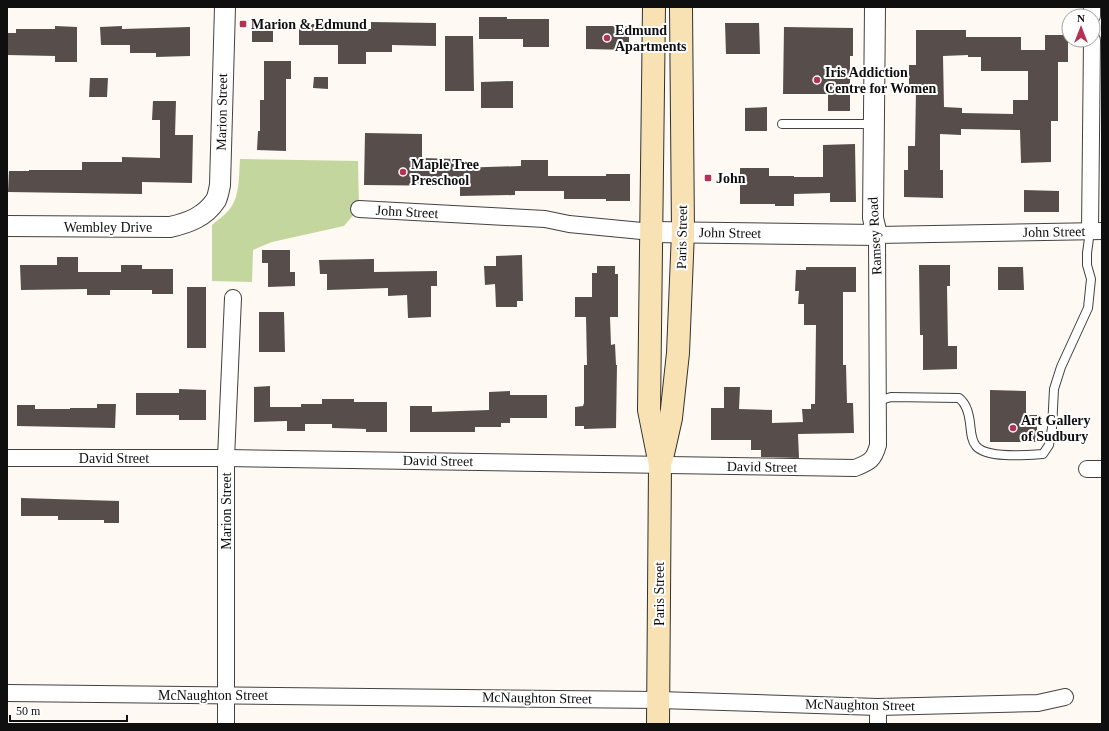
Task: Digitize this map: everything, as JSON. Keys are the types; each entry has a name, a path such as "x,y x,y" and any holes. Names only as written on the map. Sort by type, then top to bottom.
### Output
{"main road":[{"name":"Paris Street","path":"654,7 649,410 660,465 658,724"},
{"name":"Paris Street","path":"660,465 671,418 678,353 683,232 681,7"}],"street":[{"name":"Marion Street","path":"205,213 216,200 220,185 224,7"},
{"name":"Ramsey Road","path":"868,463 875,456 878,445 877,235 873,218 875,7"},
{"path":"1092,48 1096,231"},
{"name":"John Street","path":"359,209 545,219 592,226 652,232 877,235 1096,231"},
{"name":"Wembley Drive","path":"7,226 170,227 185,224 205,213"},
{"name":"Marion Street","path":"226,724 226,458 233,298"},
{"name":"David Street","path":"7,458 226,458 855,468 868,463"},
{"name":"McNaughton Street","path":"7,693 658,700 878,706 1038,703 1065,697"},
{"path":"878,706 878,724"}],"lane":[{"path":"782,124 874,124"},
{"path":"878,401 891,397 959,398 966,406 971,437 977,447 987,453 1043,454 1050,445 1054,389 1061,367 1088,308 1090,279 1087,266 1087,254 1096,231"}],"green space":[{"path":"240,159 358,161 359,208 344,226 272,242 253,250 252,282 212,281 212,225 233,205 237,193"}],"building":[{"path":"479,17 549,19 549,47 523,47 523,39 479,39"},
{"path":"252,21 273,22 273,42 252,42"},
{"path":"371,22 436,23 436,46 392,45 392,52 366,52 366,64 338,64 338,45 299,45 299,24 328,24 328,28 371,29"},
{"path":"725,23 759,23 760,54 726,54"},
{"path":"55,26 77,27 77,62 55,62 55,56 7,55 7,33 16,33 16,29 55,29"},
{"path":"122,26 122,29 190,27 190,56 156,57 156,53 130,53 130,45 101,45 100,27"},
{"name":"Edmund Apartments","path":"586,26 629,26 629,50 586,49"},
{"path":"784,27 853,28 853,56 850,56 850,111 828,111 828,94 783,94"},
{"path":"916,30 966,30 966,37 1021,37 1021,50 1045,50 1045,35 1061,35 1061,48 1068,48 1068,62 1058,62 1058,121 1051,121 1051,162 1021,163 1020,130 961,129 961,135 940,134 940,170 943,170 943,198 904,197 904,170 908,170 908,146 915,146 916,91 909,91 909,65 916,65","holes":["968,55 968,57 981,57 981,71 1028,71 1028,100 1013,100 1013,114 962,113 962,108 944,107 943,56"]},
{"path":"445,36 473,36 474,91 445,91"},
{"path":"264,61 291,61 291,79 286,79 286,151 257,150 258,131 260,131 260,100 264,100"},
{"path":"314,77 328,77 328,89 313,88"},
{"path":"90,78 108,78 107,97 89,97"},
{"path":"513,81 513,108 481,108 481,82"},
{"path":"153,101 176,101 175,135 193,135 192,183 142,182 142,194 8,192 9,171 82,170 82,162 122,162 122,157 160,158 160,120 152,120"},
{"path":"767,107 767,131 745,131 745,108"},
{"path":"365,133 422,134 422,158 457,159 457,168 521,166 521,160 548,160 548,176 606,176 606,174 630,174 630,201 606,201 606,199 564,199 564,191 515,191 515,195 460,196 460,186 364,185"},
{"path":"855,144 856,202 830,202 830,193 794,194 794,206 775,206 775,204 740,204 740,168 769,168 769,176 823,177 823,145"},
{"path":"1024,190 1059,191 1059,212 1024,212"},
{"path":"262,250 290,250 290,272 295,272 295,286 268,287 268,263 262,263"},
{"path":"522,255 523,301 517,301 517,307 496,307 495,284 485,285 484,266 496,266 496,256"},
{"path":"57,257 78,257 78,272 121,272 121,265 142,265 142,269 173,269 173,294 152,294 152,290 110,290 110,295 87,295 87,289 21,290 20,265 57,265"},
{"path":"374,259 374,272 437,271 437,286 431,286 431,317 408,318 407,295 388,296 388,288 327,290 327,274 320,274 319,260"},
{"path":"919,265 950,265 950,286 947,286 948,346 957,346 957,369 923,370 923,335 920,335"},
{"path":"597,266 615,266 615,274 618,274 618,317 610,317 611,345 615,344 617,365 616,428 584,429 584,426 575,426 575,407 583,406 584,403 584,365 587,365 586,317 575,317 575,297 592,297 592,273 597,273"},
{"path":"806,267 856,267 856,292 843,292 843,365 846,365 847,403 853,403 854,433 798,434 799,458 761,457 761,450 751,450 751,440 711,440 711,408 724,408 724,387 740,387 739,409 772,410 772,423 803,422 802,409 811,409 811,404 815,404 816,325 804,325 804,304 798,304 799,291 795,291 796,270 806,270"},
{"path":"998,267 1023,267 1024,290 998,290"},
{"path":"187,287 206,287 206,348 187,348"},
{"path":"259,312 284,312 285,352 259,352"},
{"path":"270,386 270,407 301,407 301,404 322,404 322,399 354,399 354,402 387,402 387,432 366,432 366,429 332,428 332,424 305,424 305,431 287,431 287,421 254,422 254,387"},
{"path":"179,389 206,390 206,420 179,420 179,415 136,415 136,393 179,393"},
{"name":"Art Gallery of Sudbury","path":"990,390 1026,391 1026,415 1037,415 1037,442 990,442"},
{"path":"510,391 510,395 547,395 547,418 510,418 510,423 501,423 501,427 475,427 475,432 410,432 410,406 432,406 432,412 489,410 489,392"},
{"path":"97,404 116,404 115,428 17,426 17,405 35,405 35,409 70,409 97,408"},
{"path":"21,498 119,501 119,523 104,523 104,520 58,520 58,516 21,516"}],"place":[{"name":"Marion & Edmund","path":"243,24"},
{"name":"Edmund Apartments","path":"607,38"},
{"name":"Iris Addiction Centre for Women","path":"817,80"},
{"name":"Maple Tree Preschool","path":"403,172"},
{"name":"John","path":"708,178"},
{"name":"Art Gallery of Sudbury","path":"1013,428"}]}
